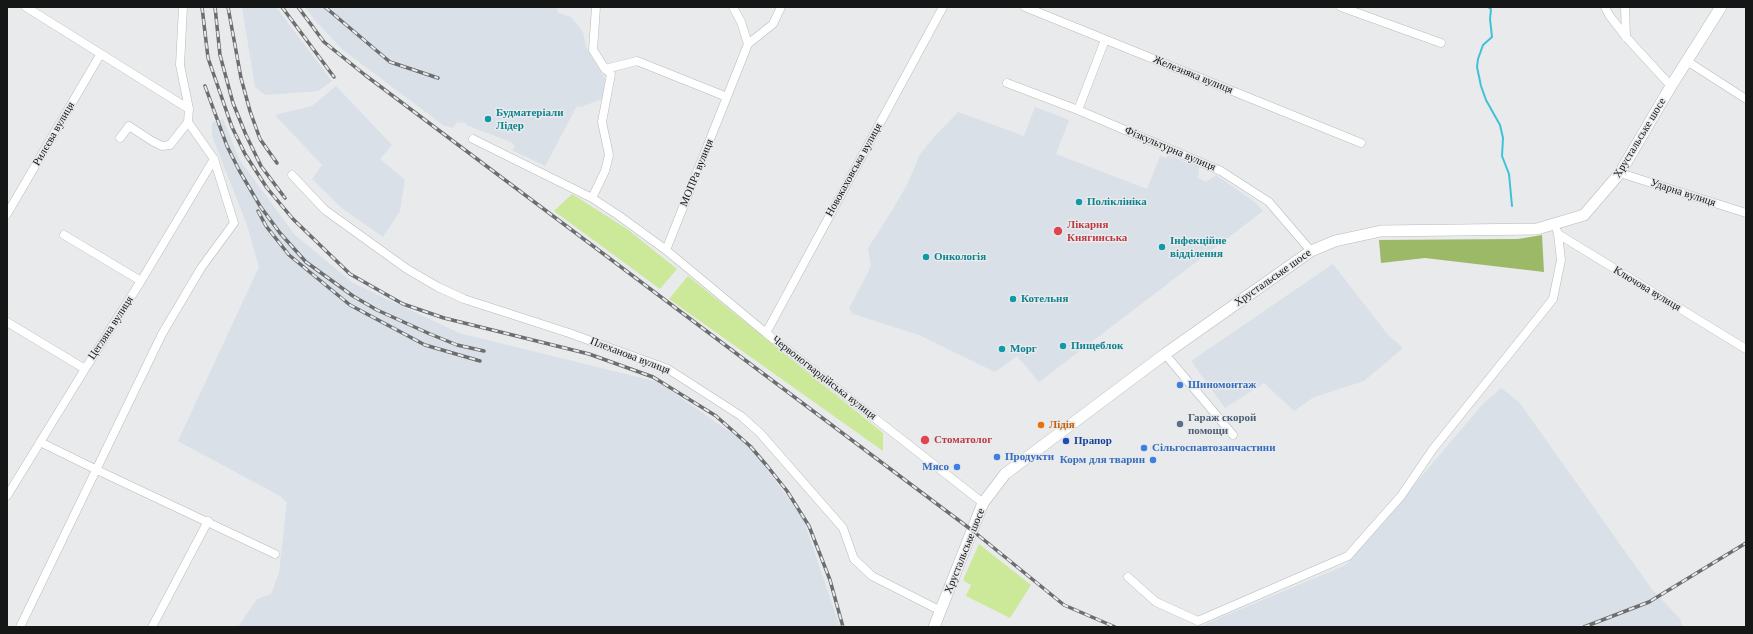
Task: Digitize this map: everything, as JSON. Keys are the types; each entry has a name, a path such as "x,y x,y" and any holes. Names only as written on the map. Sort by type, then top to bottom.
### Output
{"street":[{"path":"26,7 188,109"},
{"path":"20,627 162,334 201,268 234,223 214,159 188,122 188,109 180,66 183,7"},
{"path":"592,198 606,171 609,155 602,122 611,74 605,69 593,50 596,7"},
{"path":"733,7 741,22 748,44"},
{"name":"МОПРа вулиця","path":"666,250 748,44 773,24 781,7"},
{"name":"Новокаховська вулиця","path":"766,333 943,7"},
{"name":"Железняка вулиця","path":"1026,7 1361,143"},
{"path":"1341,7 1441,42"},
{"path":"1605,7 1609,15 1626,37 1671,86"},
{"path":"1625,7 1626,37"},
{"name":"Хрустальське шосе","path":"934,627 984,503 1005,474 1164,354 1311,251 1335,241 1381,231 1556,229 1584,215 1620,173 1671,86 1721,7"},
{"path":"1078,110 1105,40"},
{"name":"Рилєєва вулиця","path":"7,214 100,55"},
{"path":"605,69 637,61 727,96"},
{"path":"1687,61 1746,99"},
{"name":"Фізкультурна вулиця","path":"1007,83 1078,110 1221,171 1269,202 1311,251"},
{"path":"120,138 129,126 162,146 170,145 188,122"},
{"name":"Червоногвардійська вулиця","path":"473,139 592,198 666,250 766,333 984,503"},
{"name":"Цегляна вулиця","path":"7,496 85,369 142,281 214,159"},
{"name":"Ударна вулиця","path":"1620,173 1746,213"},
{"name":"Плеханова вулиця","path":"292,175 325,210 407,269 438,287 464,299 668,369 741,416 760,433 843,528 854,559 872,576 941,611"},
{"path":"1128,577 1156,602 1198,621 1348,556 1401,496 1433,449 1553,299 1561,260 1556,229"},
{"name":"Ключова вулиця","path":"1556,229 1746,349"},
{"path":"64,235 142,281"},
{"path":"7,322 85,369"},
{"path":"1164,354 1233,435"},
{"path":"40,442 275,554"},
{"path":"152,627 208,521"}],"shaded area":[{"path":"242,7 276,7 332,81 318,91 265,95 255,87"},
{"path":"305,7 557,7 558,13 571,17 583,32 586,47 605,79 602,99 581,107 577,106 545,166 512,150 515,146 511,142 466,125 466,123 457,122 453,128 443,125 343,50 314,19"},
{"path":"336,86 392,145 380,159 405,180 400,211 383,237 343,209 312,179 322,165 275,115 312,106"},
{"name":"Лікарня Княгинська","path":"1035,107 1069,120 1056,154 1147,189 1160,156 1166,158 1168,155 1199,167 1198,178 1206,182 1216,175 1255,202 1263,211 1039,382 1017,356 995,372 919,335 853,314 849,309 871,266 868,248 908,183 920,154 935,136 958,112 1024,136"},
{"path":"223,119 239,159 295,235 353,283 459,333 658,382 740,439 755,453 803,518 840,627 238,627 257,599 271,594 279,573 287,502 280,496 178,441 259,267 247,225 212,136 212,123"},
{"path":"1333,264 1388,335 1403,348 1364,381 1314,397 1294,411 1264,383 1225,408 1191,361"},
{"path":"1501,388 1519,402 1651,588 1680,619 1683,627 1198,627 1346,565 1482,405"}],"green space":[{"path":"572,194 627,229 677,269 660,289 554,211"},
{"path":"1542,235 1544,272 1425,258 1381,263 1379,240 1518,239"},
{"path":"688,276 883,433 883,451 669,299"},
{"path":"979,544 1031,585 1010,618 966,596 971,585 963,580"}],"waterway":[{"path":"1488,7 1491,9 1490,19 1492,37 1483,45 1477,67 1486,100 1500,125 1503,138 1502,156 1509,174 1512,206"}],"railway":[{"path":"202,7 208,58 232,127 245,154 267,188 293,219 350,274 403,304 444,318 589,354 653,377 716,416 750,446 768,467 787,491 809,526 830,580 843,627"},
{"path":"215,7 220,55 233,103 261,166 285,198"},
{"path":"228,7 241,78 250,111 260,139 277,163"},
{"path":"282,7 334,77"},
{"path":"298,7 324,42 365,75 973,531 1064,605 1115,627"},
{"path":"325,7 390,62 438,78"},
{"path":"205,86 227,146 239,170 260,206 280,233 306,262 353,296 377,310 457,345 484,351"},
{"path":"258,211 266,226 289,255 350,305 425,345 480,361"},
{"path":"1584,627 1649,602 1746,543"}],"place":[{"name":"Будматеріали Лідер","path":"488,119"},
{"name":"Поліклініка","path":"1079,202"},
{"name":"Лікарня Княгинська","path":"1058,231"},
{"name":"Інфекційне відділення","path":"1162,247"},
{"name":"Онкологія","path":"926,257"},
{"name":"Котельня","path":"1013,299"},
{"name":"Пищеблок","path":"1063,346"},
{"name":"Морг","path":"1002,349"},
{"name":"Шиномонтаж","path":"1180,385"},
{"name":"Гараж скорой помощи","path":"1180,424"},
{"name":"Лідія","path":"1041,425"},
{"name":"Стоматолог","path":"925,440"},
{"name":"Прапор","path":"1066,441"},
{"name":"Сільгоспавтозапчастини","path":"1144,448"},
{"name":"Продукти","path":"997,457"},
{"name":"Корм для тварин","path":"1153,460"},
{"name":"Мясо","path":"957,467"}]}
